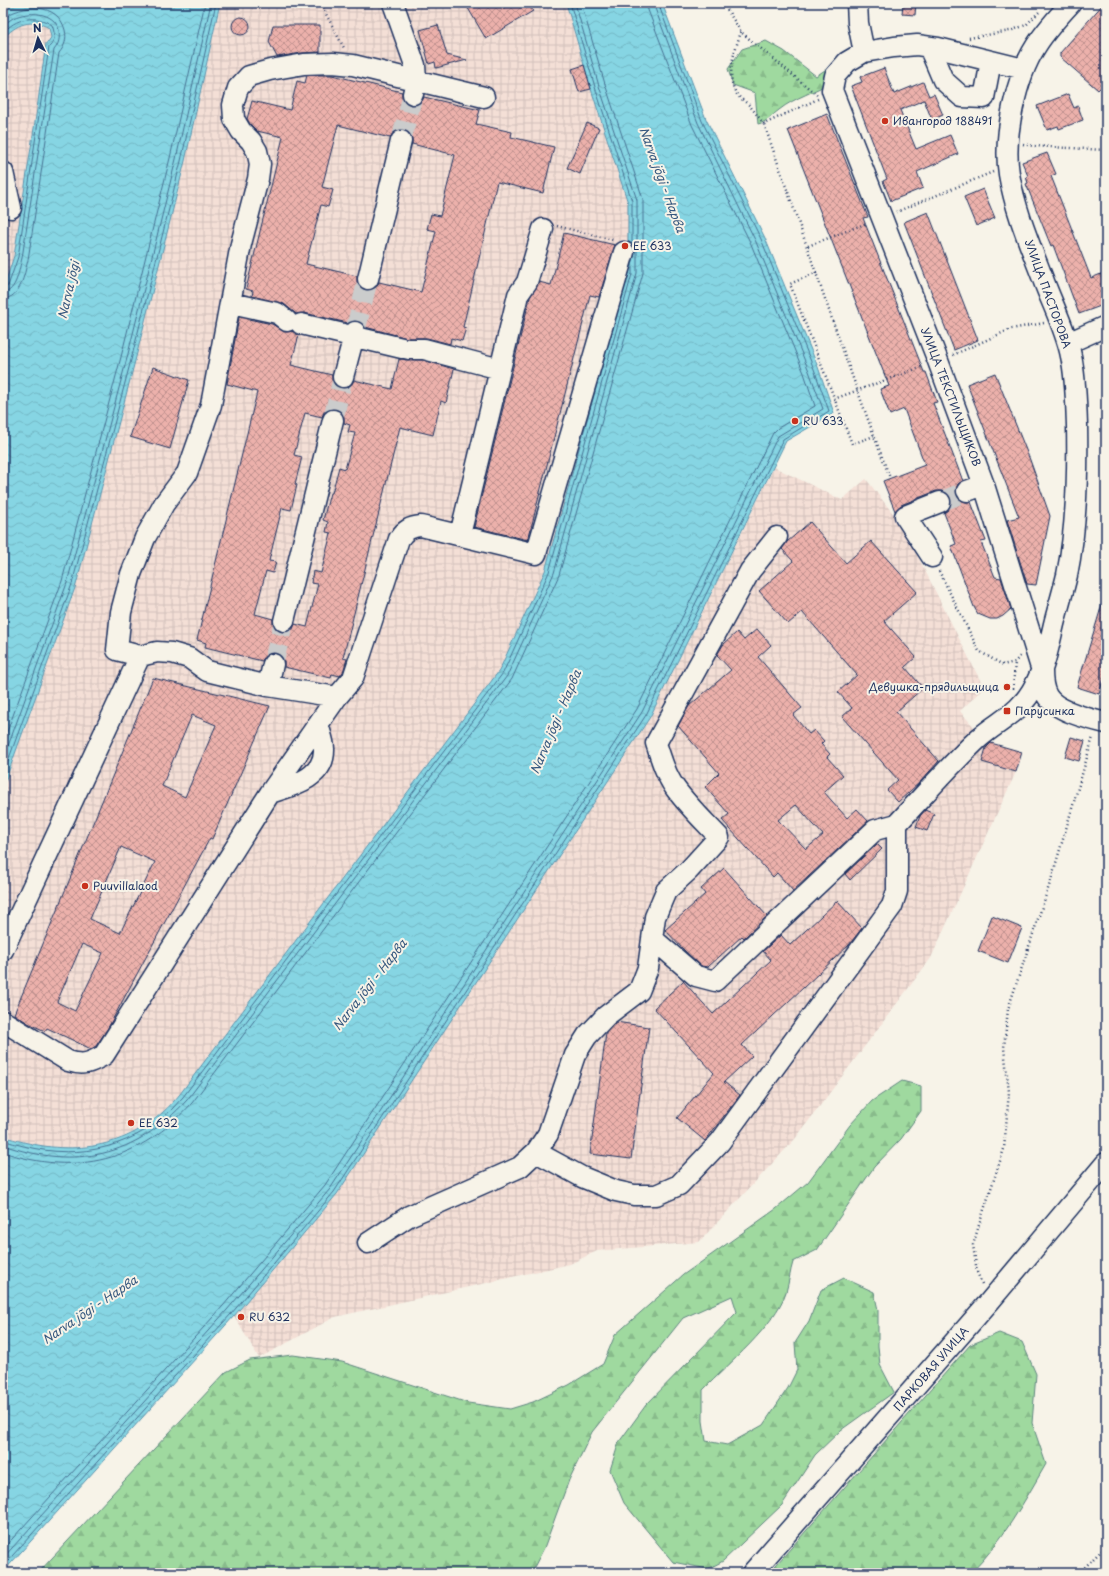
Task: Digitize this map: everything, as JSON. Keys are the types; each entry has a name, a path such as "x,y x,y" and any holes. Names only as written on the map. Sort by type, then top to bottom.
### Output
{"street":[{"path":"393,3 415,65 414,87"},
{"path":"857,3 858,23 864,52 917,45 991,61 1024,70"},
{"name":"УЛИЦА ПАСТОРОВА","path":"1042,672 1066,577 1075,517 1078,455 1076,394 1074,371 1068,343 1025,230 1013,189 1008,166 1009,141 1018,84 1024,70 1035,48 1051,25 1070,3"},
{"path":"929,47 943,80 962,97 984,98 991,61"},
{"name":"УЛИЦА ТЕКСТИЛЬЩИКОВ","path":"864,52 847,62 835,76 832,90 938,361 975,488 1032,638 1047,696 1057,707 1102,722"},
{"path":"337,697 268,686 207,671 189,658 172,653 157,652 140,656 116,650 121,612 131,574 145,538 164,504 187,473 211,405 241,244 258,179 260,164 257,151 251,141 241,131 234,118 233,104 238,88 249,76 270,70 304,64 333,63 353,65 414,87 484,97"},
{"path":"368,279 401,141"},
{"path":"3,172 10,208"},
{"path":"460,535 518,295 527,282 544,229"},
{"path":"3,1021 68,1061 77,1064 91,1063 104,1055 270,793 299,783 312,776 322,763 324,749 318,724 337,697 353,678 400,539 405,531 412,527 421,526 536,554 624,252"},
{"path":"231,303 277,313 294,323 354,334 405,349 424,349 500,369"},
{"path":"1068,343 1106,326"},
{"path":"343,377 354,334"},
{"path":"284,621 333,420"},
{"path":"932,557 905,516 940,502"},
{"path":"368,1243 409,1216 520,1167 536,1152 548,1134 575,1055 583,1042 606,1016 640,991 648,968 656,917 666,891 689,870 719,837 675,788 663,765 656,743 750,571 777,537"},
{"path":"3,950 140,656"},
{"path":"268,686 273,664"},
{"path":"653,939 696,976 715,981 875,830 897,824 981,736 1012,715 1025,702 1042,672"},
{"path":"536,1152 582,1177 616,1191 656,1195 679,1185 720,1142 892,906 897,891 897,824"},
{"name":"ПАРКОВАЯ УЛИЦА","path":"752,1573 990,1301 1106,1163"}],"path":[{"path":"323,3 326,14 353,65"},
{"path":"723,3 741,32 820,98 764,124"},
{"path":"968,38 1010,32 1026,25 1042,9"},
{"path":"741,32 734,55 731,74 732,84 735,92 750,106 764,124 808,246 857,390 890,478"},
{"path":"1009,141 1033,146 1106,150"},
{"path":"808,246 1008,166"},
{"path":"544,229 556,226 621,242 624,252"},
{"path":"817,272 790,284 852,444 874,436"},
{"path":"834,400 857,390 938,361 1011,329 1059,320"},
{"path":"932,557 979,652 1003,665 1015,662 1032,638"},
{"path":"990,1301 977,1272 974,1245 979,1225 1004,1150 1009,1092 1004,1048 1008,1009 1102,722"},
{"path":"1079,1573 1106,1546"}],"shaded area":[{"path":"3,3 53,3 49,28 51,37 49,42 46,43 14,256 3,290"},
{"path":"220,3 566,3 591,89 628,203 628,273 545,571 499,671 180,1094 163,1112 138,1130 111,1142 71,1149 35,1145 3,1136 3,787 76,585 135,361 185,161"},
{"path":"774,467 842,500 866,479 902,525 984,688 960,711 987,742 1022,752 1016,772 931,958 795,1139 699,1242 597,1251 570,1264 335,1317 259,1358 234,1316 337,1194 650,717"}],"green space":[{"path":"766,41 784,51 816,76 825,70 829,70 834,80 785,105 766,120 758,124 755,93 733,85 728,69 742,49"},
{"path":"902,1081 921,1086 921,1111 901,1139 874,1167 817,1250 793,1262 786,1292 772,1318 750,1344 703,1390 703,1421 706,1441 727,1445 763,1425 788,1388 797,1370 795,1343 809,1321 821,1290 844,1278 874,1292 878,1310 878,1346 880,1365 894,1392 841,1430 815,1455 782,1505 723,1561 708,1569 673,1562 624,1503 610,1470 619,1442 646,1405 737,1312 732,1296 683,1318 592,1432 569,1480 544,1548 531,1573 38,1573 226,1372 250,1360 293,1355 342,1362 468,1403 510,1409 533,1402 569,1385 603,1364 615,1335 683,1275 776,1209 808,1182 850,1125 872,1101"},
{"path":"999,1333 1022,1342 1036,1374 1032,1423 1046,1464 1003,1535 971,1573 769,1573 970,1345"}],"water":[{"name":"Narva jõgi","path":"3,3 220,3 185,161 135,361 76,585 3,787 3,290 14,256 46,43 49,42 51,37 49,28 36,23 30,23 18,26 3,39"},
{"name":"Narva jõgi - Нарва","path":"566,3 662,3 706,119 765,238 818,367 834,413 786,441 650,717 337,1194 234,1316 3,1572 3,1136 45,1146 66,1148 87,1147 107,1143 126,1136 145,1126 170,1106 499,671 545,571 628,273 628,203 591,89"}],"building":[{"path":"465,3 528,3 533,11 486,39"},
{"path":"903,3 916,3 915,15 902,14"},
{"path":"1104,3 1106,3 1106,92 1101,87 1098,90 1060,57 1060,53"},
{"path":"241,17 247,20 250,26 247,32 241,35 235,32 232,26 235,20"},
{"path":"273,25 320,25 320,52 277,57 269,42"},
{"path":"438,25 447,55 467,60 436,68 435,62 429,64 420,30"},
{"path":"584,65 591,89 579,92 572,69"},
{"path":"884,68 894,94 923,82 929,96 934,94 943,115 932,120 924,100 900,110 916,149 950,135 958,154 917,172 923,188 891,201 883,181 887,179 851,86 862,82 860,77"},
{"path":"307,75 332,75 402,92 402,97 405,102 411,105 417,105 424,97 480,110 476,124 512,132 511,137 554,147 543,193 497,182 463,327 466,328 462,341 451,338 450,344 427,338 407,338 365,327 358,321 348,323 304,313 296,314 284,304 252,296 253,291 246,289 283,137 257,131 250,124 247,119 252,101 290,110 297,81 305,83","holes":["338,125 390,138 393,133 398,130 403,130 409,133 412,138 412,144 455,155 440,216 431,214 427,229 436,231 421,292 379,282 376,287 371,290 366,290 360,287 357,282 357,276 306,264 321,205 328,207 333,190 322,187"]},
{"path":"1068,94 1074,108 1078,106 1083,120 1059,129 1058,126 1047,130 1037,106"},
{"path":"827,114 868,217 863,218 937,402 933,403 963,481 958,484 956,495 959,499 965,502 971,502 986,541 981,542 995,577 1001,578 1011,609 997,619 990,619 978,614 974,607 951,546 956,544 944,513 949,509 951,504 951,498 947,493 936,491 901,505 895,511 883,481 925,465 904,409 890,415 880,389 889,386 788,130"},
{"path":"587,123 599,128 580,174 567,168"},
{"path":"1047,153 1056,174 1051,176 1091,278 1106,272 1106,304 1079,314 1053,245 1051,246 1026,184 1028,183 1026,177 1028,176 1022,162"},
{"path":"983,189 995,218 976,226 964,197"},
{"path":"928,212 978,340 954,350 904,222"},
{"path":"564,233 615,245 599,297 590,295 528,540 474,527 530,297 539,282 551,285"},
{"path":"239,317 272,324 285,332 292,331 299,335 291,365 332,375 332,380 335,385 340,388 346,388 351,385 354,380 392,389 399,359 423,360 454,369 446,403 441,401 433,435 400,427 343,658 347,659 343,672 340,676 332,674 331,678 284,667 284,660 276,653 269,653 262,661 205,647 206,643 197,640 257,392 227,384","holes":["329,409 335,409 341,412 344,417 344,423 350,425 348,432 355,433 345,469 339,467 323,520 328,522 326,532 331,533 321,573 313,571 311,583 318,584 307,627 295,624 293,629 288,632 282,632 276,629 273,624 273,619 255,614 266,571 273,573 276,562 269,561 282,508 291,510 297,485 295,484 302,457 294,455 305,413 322,417 324,412"]},
{"path":"153,367 189,380 170,449 130,437"},
{"path":"995,373 1030,460 1050,516 1036,585 1027,584 1007,520 1019,517 967,384"},
{"path":"810,522 846,563 871,541 917,592 884,621 916,657 905,667 923,688 896,712 939,761 920,782 898,802 887,790 898,780 842,717 852,708 838,692 857,675 802,612 788,624 759,591 793,561 782,549 787,542"},
{"path":"1103,601 1106,602 1106,671 1099,694 1077,687"},
{"path":"757,629 771,645 758,657 802,708 793,715 809,734 814,730 824,741 821,744 830,754 827,757 843,775 824,792 847,818 857,809 868,821 793,891 777,873 773,877 722,820 729,814 705,787 719,773 678,726 689,706 731,670 717,655 723,645 737,632 744,640","holes":["796,805 823,835 806,849 778,820"]},
{"path":"153,678 270,706 212,839 210,838 108,1028 96,1046 91,1049 47,1028 45,1031 14,1014","holes":["192,715 216,725 185,797 162,786","121,847 155,862 120,933 90,919","82,944 103,953 75,1011 57,1002"]},
{"path":"1071,737 1085,741 1079,761 1065,757"},
{"path":"991,743 1022,752 1016,772 982,762 986,748"},
{"path":"925,810 934,814 927,831 916,827 920,816"},
{"path":"877,844 882,849 850,880 845,874"},
{"path":"724,868 767,916 744,938 742,936 708,967 701,966 665,930 705,894 701,889"},
{"path":"837,901 862,928 849,945 742,1045 752,1056 724,1082 740,1095 705,1141 677,1118 714,1073 654,1008 683,981 713,1014 771,960 763,951 781,935 790,945"},
{"path":"992,916 1022,928 1008,963 978,951"},
{"path":"616,1022 649,1027 631,1159 590,1154 606,1033"}],"tunnel":[{"path":"401,141 413,94"},
{"path":"355,332 368,279"},
{"path":"333,420 343,377"},
{"path":"940,502 967,491"},
{"path":"273,664 284,621"}],"place":[{"name":"Ивангород 188491","path":"885,121"},
{"name":"EE 633","path":"625,246"},
{"name":"RU 633","path":"795,421"},
{"name":"Девушка-прядильщица","path":"1007,687"},
{"name":"Парусинка","path":"1007,711"},
{"name":"Puuvillalaod","path":"85,886"},
{"name":"EE 632","path":"131,1123"},
{"name":"RU 632","path":"241,1317"}]}
